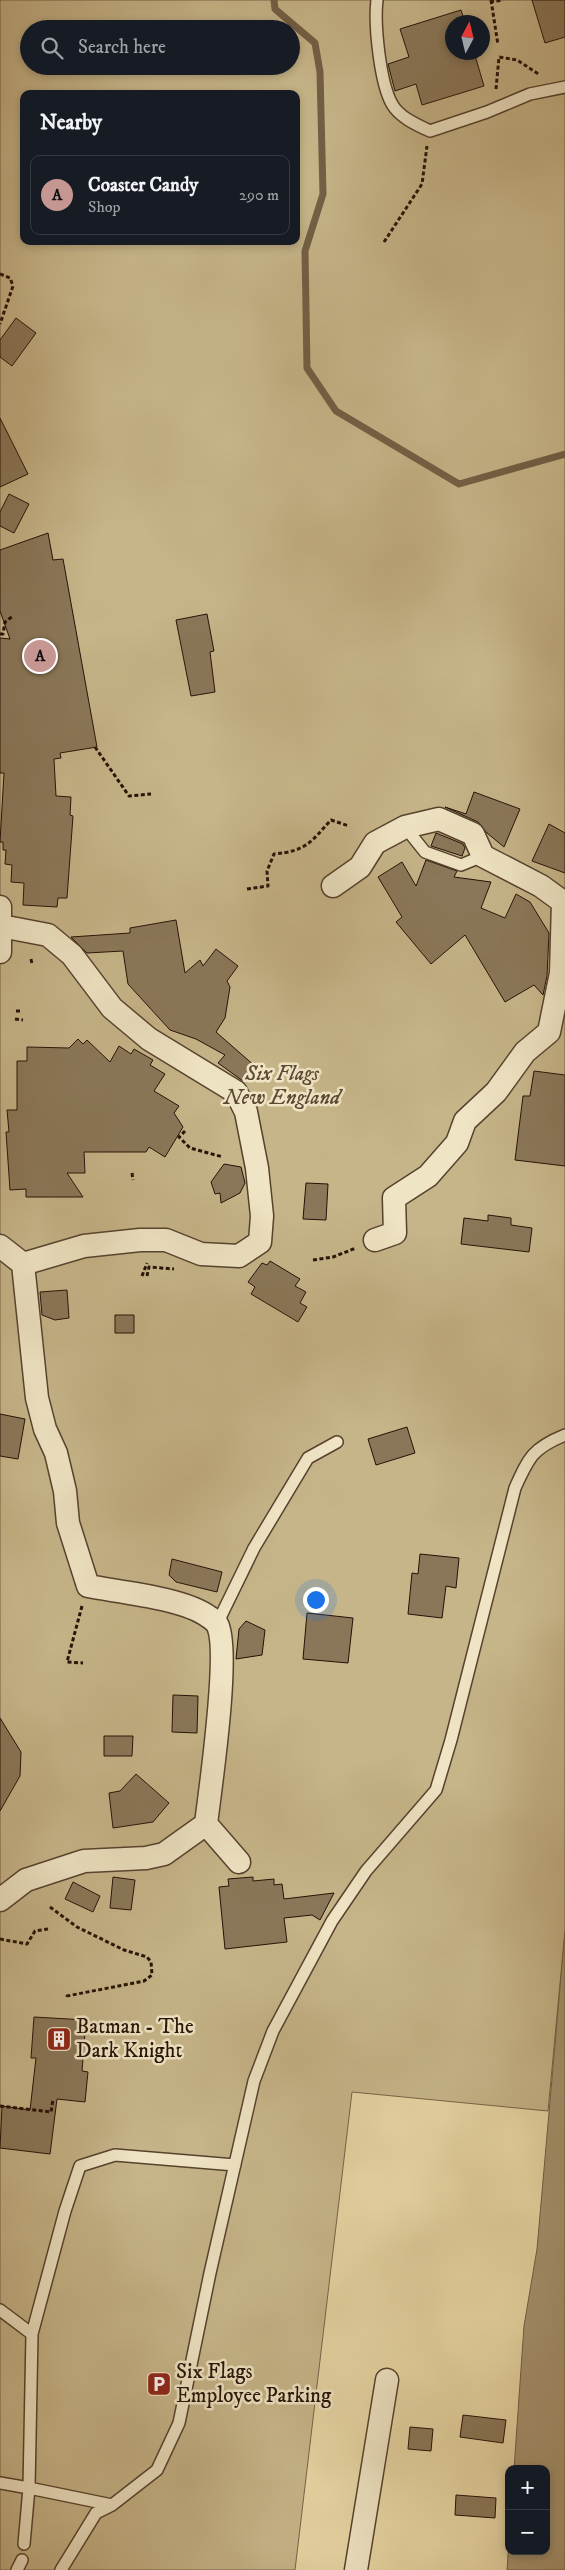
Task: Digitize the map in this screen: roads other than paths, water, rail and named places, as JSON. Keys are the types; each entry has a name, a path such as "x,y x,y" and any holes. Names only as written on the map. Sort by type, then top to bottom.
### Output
{"street":[{"path":"334,886 360,867 375,843 405,827 439,820 473,834 483,856 541,886 563,902 560,973 549,1032 525,1052 496,1092 465,1121 456,1143 428,1176 394,1198 395,1233 375,1240"},
{"path":"0,952 0,916 48,935 72,955 112,1008 149,1039 236,1092 246,1112 257,1168 262,1216 260,1242 239,1256 201,1254 166,1240 140,1240 84,1246 23,1264"},
{"path":"0,1246 23,1264 37,1398 45,1429 56,1453 64,1491 68,1524 88,1586 180,1604 208,1616 217,1624 222,1643 222,1667 206,1824 239,1862"},
{"path":"0,1900 26,1880 84,1861 146,1858 164,1854 206,1824"},
{"path":"356,2570 387,2380"}],"lane":[{"path":"377,0 376,36 381,66 392,104 410,121 430,131 487,112 530,94 565,87"},
{"path":"405,827 425,852 461,865 483,856"},
{"path":"61,2570 96,2513 112,2505 157,2470 179,2422 254,2081 273,2031 332,1921 366,1871 436,1790 451,1740 515,1488 526,1462 543,1444 565,1435"},
{"path":"217,1624 254,1548 308,1458 336,1442"},
{"path":"24,2544 29,2488 32,2334 63,2219 80,2166 115,2156 235,2165"},
{"path":"0,2310 32,2334"},
{"path":"0,2483 112,2505"}],"waterway":[{"path":"274,0 275,9 288,20"},
{"path":"300,30 315,43 320,72 323,194 305,251 307,368 336,411 459,484 565,454"}],"place":[{"name":"Coaster Candy","path":"40,656"},
{"name":"Batman - The Dark Knight","path":"59,2039"},
{"name":"Six Flags Employee Parking","path":"159,2384"}],"park label":[{"name":"Six Flags New England","path":"282,1086"}]}
